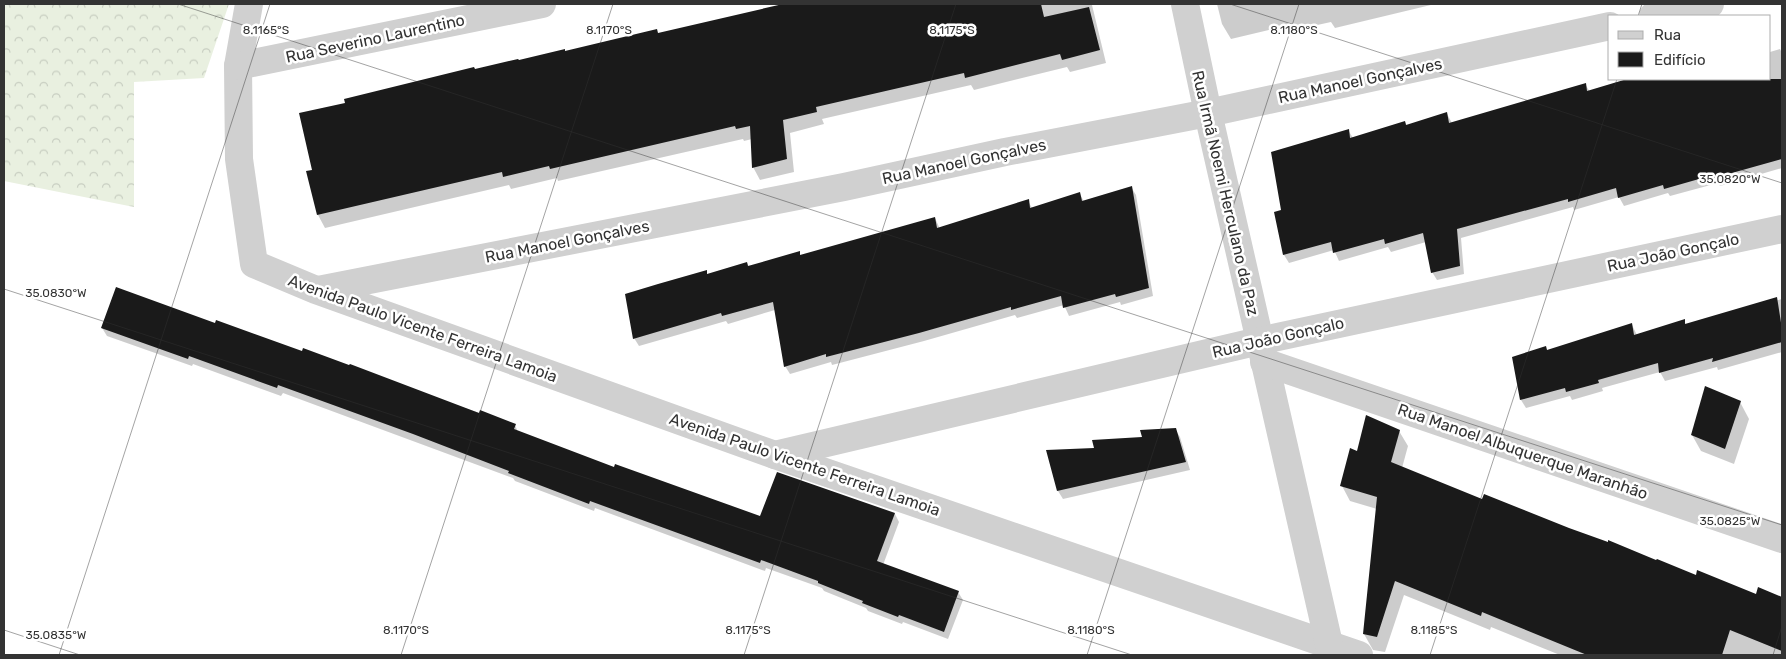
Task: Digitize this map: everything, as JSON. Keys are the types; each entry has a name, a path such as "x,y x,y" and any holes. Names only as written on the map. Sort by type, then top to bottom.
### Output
{"street":[{"path":"238,66 249,4"},
{"name":"Rua Severino Laurentino","path":"238,66 542,4"},
{"name":"Rua Irmã Noemi Herculano da Paz","path":"1185,4 1329,644"},
{"path":"1657,15 1710,4"},
{"name":"Rua Manoel Gonçalves","path":"316,290 844,187 1005,152 1208,113 1608,26"},
{"name":"Avenida Paulo Vicente Ferreira Lamoia","path":"238,66 239,159 254,264 316,290 775,455 1359,655"},
{"name":"Rua João Gonçalo","path":"775,455 1262,351 1782,229"},
{"name":"Rua Manoel Albuquerque Maranhão","path":"1262,351 1782,539"}],"green space":[{"path":"4,4 229,4 204,78 134,82 134,207 4,181"}],"building":[{"path":"783,4 1041,4 1044,17 1089,7 1100,50 1062,60 1060,54 965,78 964,73 816,107 817,112 783,120 787,159 752,168 750,126 736,129 735,126 550,169 549,166 503,177 502,172 317,215 306,171 312,170 299,113 345,103 344,99 474,67 475,69 565,49 565,51 657,29 658,33"},
{"path":"1782,79 1782,159 1714,178 1713,175 1664,189 1663,185 1618,198 1616,188 1568,202 1568,199 1457,229 1460,266 1431,273 1423,233 1385,244 1384,239 1333,253 1331,242 1283,255 1274,212 1281,210 1271,152 1349,129 1350,138 1405,121 1406,125 1447,112 1449,123 1586,83 1587,91 1624,80"},
{"path":"1132,186 1149,288 1116,297 1115,294 1063,308 1061,296 1011,310 1011,307 826,357 826,354 784,367 773,302 722,316 721,313 633,339 625,294 707,270 707,274 747,262 748,266 800,251 800,255 935,217 937,228 1029,199 1030,208 1080,192 1082,201"},
{"path":"116,287 215,323 216,320 302,351 303,348 350,364 479,413 480,410 516,424 514,429 614,467 615,464 760,516 777,472 895,513 877,561 959,591 944,632 862,603 863,601 818,583 818,581 761,560 760,563 590,501 589,504 413,434 278,385 277,388 189,356 188,359 101,328"},
{"path":"1777,297 1782,342 1712,362 1713,358 1659,373 1658,363 1598,380 1599,383 1566,392 1565,388 1520,400 1512,357 1546,346 1547,350 1632,323 1634,335 1685,319 1685,324"},
{"path":"1705,386 1741,401 1725,449 1691,435"},
{"path":"1366,415 1400,430 1391,462 1482,499 1484,494 1696,575 1697,570 1756,594 1758,587 1782,597 1782,651 1730,630 1722,655 1587,655 1482,612 1481,616 1395,581 1377,637 1363,634 1377,497 1340,486 1350,448 1357,451"},
{"path":"1176,428 1186,462 1057,491 1046,450 1094,448 1092,440 1142,437 1140,430"}]}
